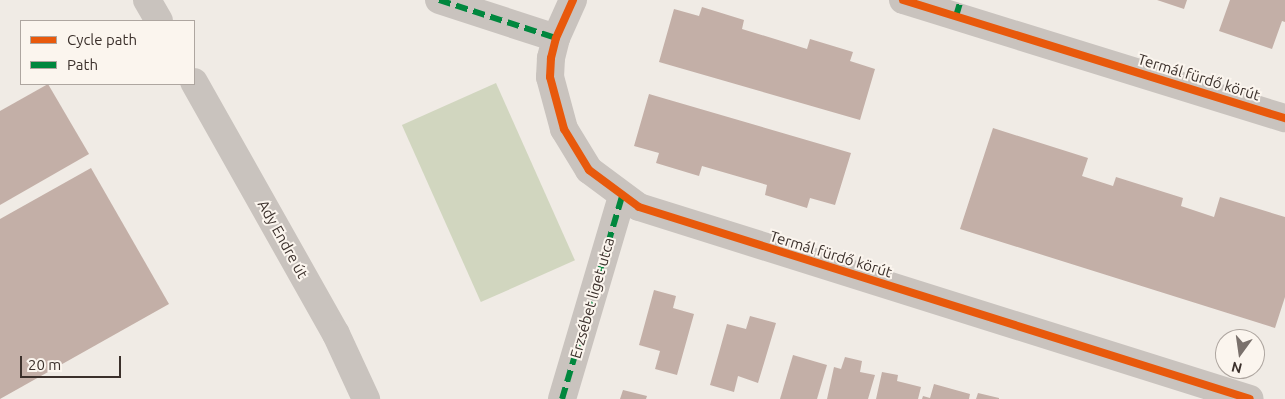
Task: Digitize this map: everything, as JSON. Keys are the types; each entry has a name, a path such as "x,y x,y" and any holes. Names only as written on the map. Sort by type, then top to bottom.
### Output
{"street":[{"path":"147,0 158,20"},
{"path":"439,0 556,38"},
{"name":"Termál fürdő körút","path":"573,0 556,38 550,77 564,129 589,170 622,197 655,215 1250,399"},
{"name":"Termál fürdő körút","path":"903,0 958,8 1285,118"},
{"name":"Ady Endre út","path":"195,84 336,334 366,399"},
{"name":"Erzsébet liget utca","path":"562,399 622,197"}],"green space":[{"path":"496,83 575,260 481,302 402,125"}],"building":[{"path":"1157,0 1187,0 1184,9"},
{"path":"1230,0 1285,0 1285,22 1282,21 1272,49 1219,31"},
{"path":"702,7 744,20 742,29 807,49 810,39 853,52 850,61 875,69 860,120 659,62 674,9 699,16"},
{"path":"49,85 89,154 0,205 0,111"},
{"path":"649,94 851,153 835,205 810,198 807,208 765,195 767,185 702,166 699,176 656,163 659,153 634,146"},
{"path":"993,128 1088,158 1082,176 1113,186 1116,177 1183,198 1181,206 1214,217 1220,197 1285,217 1285,297 1275,328 960,229"},
{"path":"91,168 169,304 0,399 0,219"},
{"path":"654,290 676,296 673,308 694,314 677,375 655,369 660,351 639,345"},
{"path":"750,316 776,323 758,383 738,376 734,392 710,385 727,324 746,329"},
{"path":"793,355 827,365 817,399 780,399"},
{"path":"845,357 862,361 860,372 875,375 868,399 827,399 834,367 841,369"},
{"path":"882,372 898,375 897,381 921,387 918,399 876,399"},
{"path":"934,384 970,394 969,399 922,399 923,396 930,398"},
{"path":"623,390 647,396 646,399 620,399"},
{"path":"978,393 999,398 999,399 976,399"}],"marked path":[{"path":"439,0 556,38"},
{"path":"956,16 961,0"},
{"path":"562,399 622,197"}],"cycle path":[{"path":"573,0 556,38 551,58 550,77 564,129 589,170 639,207 1250,399"},
{"path":"903,0 1285,118"}]}
